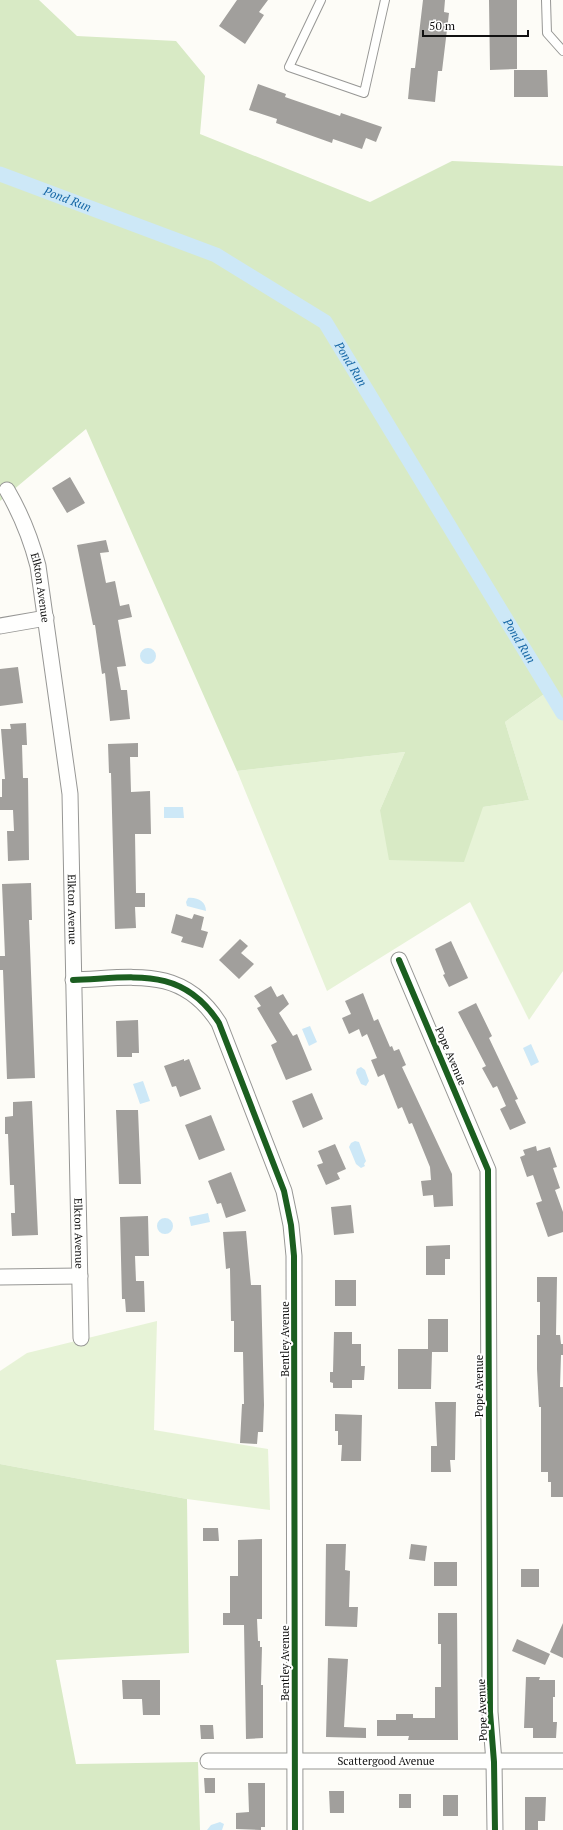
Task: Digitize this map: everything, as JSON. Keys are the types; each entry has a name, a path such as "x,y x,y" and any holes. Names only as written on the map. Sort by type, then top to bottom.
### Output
{"street":[{"name":"Elkton Avenue","path":"6,490 23,520 31,540 38,566 70,794 81,1338"},
{"path":"0,626 46,618"},
{"name":"Pope Avenue","path":"399,960 488,1170 490,1712 494,1762 495,1830"},
{"name":"Bentley Avenue","path":"73,980 154,978 171,982 187,989 200,998 219,1023 284,1191 291,1225 294,1256 295,1830"},
{"path":"0,1277 80,1276"},
{"name":"Scattergood Avenue","path":"208,1761 563,1761"}],"lane":[{"path":"321,0 288,67 364,93 385,0"},
{"path":"546,0 547,33 563,51"}],"green space":[{"path":"0,0 39,0 77,36 176,41 205,76 200,134 370,202 452,161 563,166 563,701 554,687 505,722 529,800 483,807 464,862 389,860 380,810 405,752 237,771 86,429 0,501"},
{"path":"554,687 563,701 563,971 529,1020 470,902 327,991 237,771 405,752 380,810 483,807 529,800 505,722"},
{"path":"157,1321 154,1430 268,1449 270,1510 187,1499 0,1464 0,1371 27,1353"},
{"path":"0,1464 187,1499 189,1653 56,1660 76,1764 198,1762 200,1830 0,1830"}],"water":[{"path":"148,648 155,653 156,656 151,663 148,664 141,659 140,656 145,649"},
{"path":"164,807 183,807 184,818 164,818"},
{"path":"188,898 195,898 201,901 205,905 206,911 187,906 186,902"},
{"path":"310,1026 317,1042 309,1046 302,1029"},
{"path":"531,1044 539,1062 531,1066 523,1048"},
{"path":"361,1067 365,1070 369,1081 366,1086 361,1084 356,1073 357,1069"},
{"path":"143,1081 150,1101 140,1104 133,1084"},
{"path":"355,1141 359,1142 366,1161 364,1164 365,1166 361,1168 356,1164 349,1147 351,1143"},
{"path":"208,1213 210,1222 191,1226 189,1217"},
{"path":"165,1218 172,1223 173,1226 168,1233 165,1234 158,1229 157,1226 162,1219"},
{"path":"220,1822 224,1824 222,1830 207,1830 211,1825"}],"building":[{"path":"237,0 268,0 259,12 264,15 245,44 219,26"},
{"path":"423,0 445,0 444,12 449,13 442,71 438,71 435,102 408,99 411,68 415,68"},
{"path":"489,0 517,0 517,69 490,70"},
{"path":"514,70 547,70 548,97 514,97"},
{"path":"258,84 286,94 285,97 340,116 341,113 382,127 376,142 366,138 362,149 333,139 332,143 276,123 277,119 249,110"},
{"path":"70,477 85,503 67,513 52,488"},
{"path":"106,540 109,552 100,553 106,583 115,581 120,606 129,604 132,617 118,620 126,666 117,667 121,690 127,690 130,719 110,721 105,673 102,674 95,625 93,625 77,545"},
{"path":"18,667 23,703 0,706 0,669"},
{"path":"26,723 27,745 22,745 23,778 28,778 29,860 8,861 7,831 14,831 13,810 0,810 2,779 5,779 1,729 11,729 10,724"},
{"path":"138,743 138,757 130,757 131,792 150,791 151,834 135,834 136,893 145,893 145,907 135,907 136,928 115,929 111,773 109,773 108,744"},
{"path":"31,883 32,920 29,920 35,1078 7,1079 3,970 0,970 0,956 5,956 2,884"},
{"path":"176,914 192,919 194,914 204,917 201,930 208,932 203,948 181,942 183,937 171,933"},
{"path":"240,939 248,946 241,953 254,964 239,979 219,960"},
{"path":"451,941 468,978 449,987 443,975 445,974 435,949"},
{"path":"271,986 277,997 283,994 289,1004 279,1013 293,1036 297,1034 312,1070 286,1080 271,1045 277,1042 257,1008 261,1006 254,996"},
{"path":"363,993 374,1021 378,1019 390,1047 392,1046 394,1051 399,1049 406,1065 402,1067 452,1174 453,1206 434,1207 433,1195 423,1196 421,1181 431,1180 430,1167 412,1123 409,1124 402,1107 398,1109 384,1074 378,1077 371,1060 377,1058 367,1034 362,1037 359,1029 349,1034 342,1018 351,1014 345,1001"},
{"path":"476,1003 492,1036 489,1038 518,1099 515,1100 526,1123 510,1130 500,1109 506,1106 497,1086 493,1088 482,1068 486,1066 458,1012"},
{"path":"138,1020 139,1053 132,1053 132,1057 117,1057 116,1021"},
{"path":"184,1059 184,1061 189,1059 201,1089 180,1097 176,1086 172,1087 164,1066"},
{"path":"312,1093 323,1119 303,1128 292,1101"},
{"path":"32,1101 38,1235 12,1236 11,1213 15,1213 14,1185 10,1185 8,1134 5,1134 5,1117 13,1116 13,1102"},
{"path":"116,1110 138,1110 141,1184 119,1184"},
{"path":"211,1115 225,1150 199,1160 185,1125"},
{"path":"335,1144 346,1169 337,1173 340,1179 326,1185 317,1165 323,1163 318,1151"},
{"path":"536,1146 537,1151 550,1147 557,1167 553,1168 560,1188 555,1190 563,1212 563,1232 548,1237 536,1203 542,1201 533,1175 527,1177 520,1157 525,1155 523,1150"},
{"path":"231,1172 246,1211 226,1218 221,1203 217,1204 208,1181"},
{"path":"351,1205 354,1233 334,1235 331,1207"},
{"path":"148,1216 149,1256 135,1256 136,1281 144,1281 145,1312 126,1312 125,1299 122,1299 120,1217"},
{"path":"246,1231 251,1285 261,1285 264,1405 263,1432 258,1432 257,1444 240,1443 242,1404 244,1404 243,1352 234,1352 234,1321 231,1321 230,1268 226,1269 223,1232"},
{"path":"450,1245 450,1259 445,1259 445,1275 426,1275 426,1246"},
{"path":"537,1277 557,1277 556,1335 560,1335 561,1344 563,1344 563,1355 561,1355 560,1387 563,1387 563,1497 551,1497 551,1482 548,1482 548,1472 541,1472 541,1407 539,1407 537,1369 537,1335 540,1335 540,1302 537,1302"},
{"path":"335,1280 356,1280 356,1306 335,1306"},
{"path":"428,1319 448,1319 448,1352 432,1352 431,1389 398,1389 398,1349 428,1349"},
{"path":"334,1332 352,1332 352,1344 361,1344 361,1366 365,1366 364,1380 352,1380 352,1388 333,1388 333,1383 330,1382 330,1372 333,1372"},
{"path":"435,1402 456,1402 455,1460 450,1460 451,1472 431,1472 431,1446 437,1446"},
{"path":"335,1414 362,1415 361,1461 341,1461 342,1445 338,1445 338,1431 335,1431"},
{"path":"203,1528 218,1528 219,1541 203,1541"},
{"path":"262,1539 262,1619 257,1619 258,1641 260,1641 260,1647 262,1647 261,1685 263,1685 263,1738 246,1739 244,1625 223,1625 223,1613 230,1613 230,1576 238,1576 238,1540"},
{"path":"326,1544 346,1544 345,1570 350,1571 349,1607 358,1607 357,1627 325,1626"},
{"path":"411,1544 427,1546 425,1561 409,1559"},
{"path":"434,1562 457,1562 457,1586 434,1586"},
{"path":"521,1569 539,1569 539,1587 521,1587"},
{"path":"438,1613 457,1613 458,1740 408,1740 409,1736 377,1736 377,1720 396,1720 396,1714 413,1714 413,1718 435,1718 435,1687 441,1687 441,1644 438,1644"},
{"path":"563,1623 563,1658 550,1652"},
{"path":"517,1639 550,1654 545,1665 512,1651"},
{"path":"328,1658 348,1659 344,1727 366,1728 366,1738 326,1737"},
{"path":"526,1677 540,1677 539,1680 555,1680 553,1722 557,1722 556,1738 533,1738 533,1728 524,1728"},
{"path":"122,1680 160,1680 160,1715 143,1715 142,1699 123,1699"},
{"path":"200,1725 213,1725 214,1739 201,1739"},
{"path":"204,1778 215,1778 215,1793 205,1793"},
{"path":"248,1783 265,1783 265,1827 261,1827 261,1830 236,1829 236,1813 249,1812"},
{"path":"329,1791 344,1791 344,1813 330,1813"},
{"path":"399,1794 411,1794 411,1808 399,1808"},
{"path":"443,1795 458,1795 458,1816 443,1816"},
{"path":"525,1797 546,1797 545,1821 538,1821 538,1830 525,1830"}],"waterway":[{"name":"Pond Run","path":"0,174 216,255 325,322 563,713"}],"cycle path":[{"path":"399,960 488,1170 490,1712 494,1762 495,1830"},
{"path":"73,980 136,977 155,979 172,983 189,992 205,1004 219,1023 284,1191 291,1225 294,1256 295,1830"}]}
